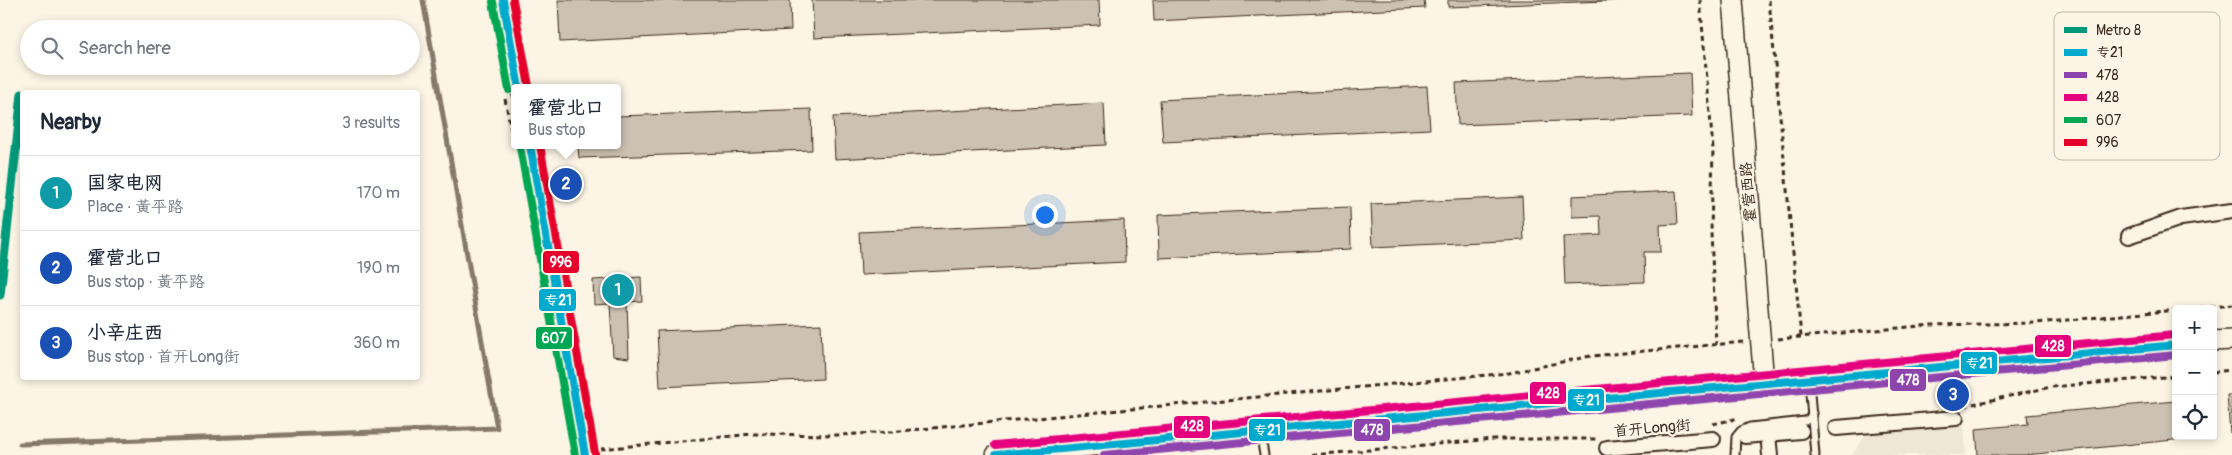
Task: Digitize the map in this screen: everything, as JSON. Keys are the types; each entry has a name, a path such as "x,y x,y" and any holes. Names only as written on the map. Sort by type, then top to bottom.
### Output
{"street":[{"path":"503,0 518,84"},
{"name":"霍营西路","path":"1732,0 1764,383"},
{"path":"531,149 585,455"},
{"path":"2129,236 2181,218 2232,211"},
{"path":"2217,341 2232,340"},
{"path":"996,455 2172,345"},
{"path":"1836,428 1856,424 1956,418"},
{"path":"1745,436 1801,431"},
{"path":"1768,434 1770,455"},
{"name":"首开Long街","path":"1607,448 1704,438"}],"lane":[{"path":"1809,379 1815,455"},
{"path":"1735,455 1736,437 1745,428 1805,421 1810,418 1812,413"},
{"path":"1260,430 1264,455"}],"path":[{"path":"1700,0 1713,149 1711,233 1716,345"},
{"path":"1769,0 1801,337"},
{"path":"2217,306 2232,305"},
{"path":"1815,336 1931,325 2036,323 2172,310"},
{"path":"585,455 613,446 631,444 753,434 840,435 890,432 1508,373 1591,356 1711,345"},
{"path":"2217,372 2232,370"}],"shaded area":[{"path":"1964,424 1966,455 1852,455 1867,434"}],"building":[{"path":"558,0 790,0 791,30 560,42"},
{"path":"812,0 1099,0 1100,25 814,38"},
{"path":"1153,0 1424,0 1425,8 1154,21"},
{"path":"1448,0 1633,0 1448,7"},
{"path":"1690,73 1692,116 1458,125 1456,83"},
{"path":"1427,86 1430,129 1163,142 1160,100"},
{"path":"1104,103 1106,145 835,159 833,117"},
{"path":"811,109 812,150 579,158 578,149 621,149 621,116"},
{"path":"1676,191 1678,224 1660,225 1661,252 1644,252 1645,282 1565,285 1563,237 1601,235 1600,216 1572,217 1572,196"},
{"path":"1522,197 1524,240 1373,247 1371,204"},
{"path":"1350,207 1351,249 1159,258 1158,215"},
{"path":"1124,220 1125,262 861,275 859,232"},
{"path":"641,277 642,301 594,304 593,280"},
{"path":"627,303 629,358 613,356 610,304"},
{"path":"821,324 823,379 660,387 657,331"},
{"path":"2227,395 2232,395 2232,433 2230,433"},
{"path":"2172,401 2174,440 2026,455 1978,455 1976,429 2028,424 2027,415"}],"waterway":[{"path":"20,444 497,428 423,0"}],"metro line":[{"name":"8","path":"0,295 20,112"}],"transit line":[{"name":"专21","path":"503,0 518,84"},
{"name":"996","path":"513,0 529,84"},
{"name":"607","path":"493,2 509,90"},
{"name":"607","path":"520,149 575,455"},
{"name":"专21","path":"531,149 585,455"},
{"name":"996","path":"541,149 595,453"},
{"name":"428","path":"995,445 2172,335"},
{"name":"专21","path":"996,455 2172,345"},
{"name":"478","path":"1104,455 2172,355"}],"place":[{"name":"霍营北口","path":"566,184"},
{"name":"国家电网","path":"618,290"},
{"name":"小辛庄西","path":"1953,395"}]}
